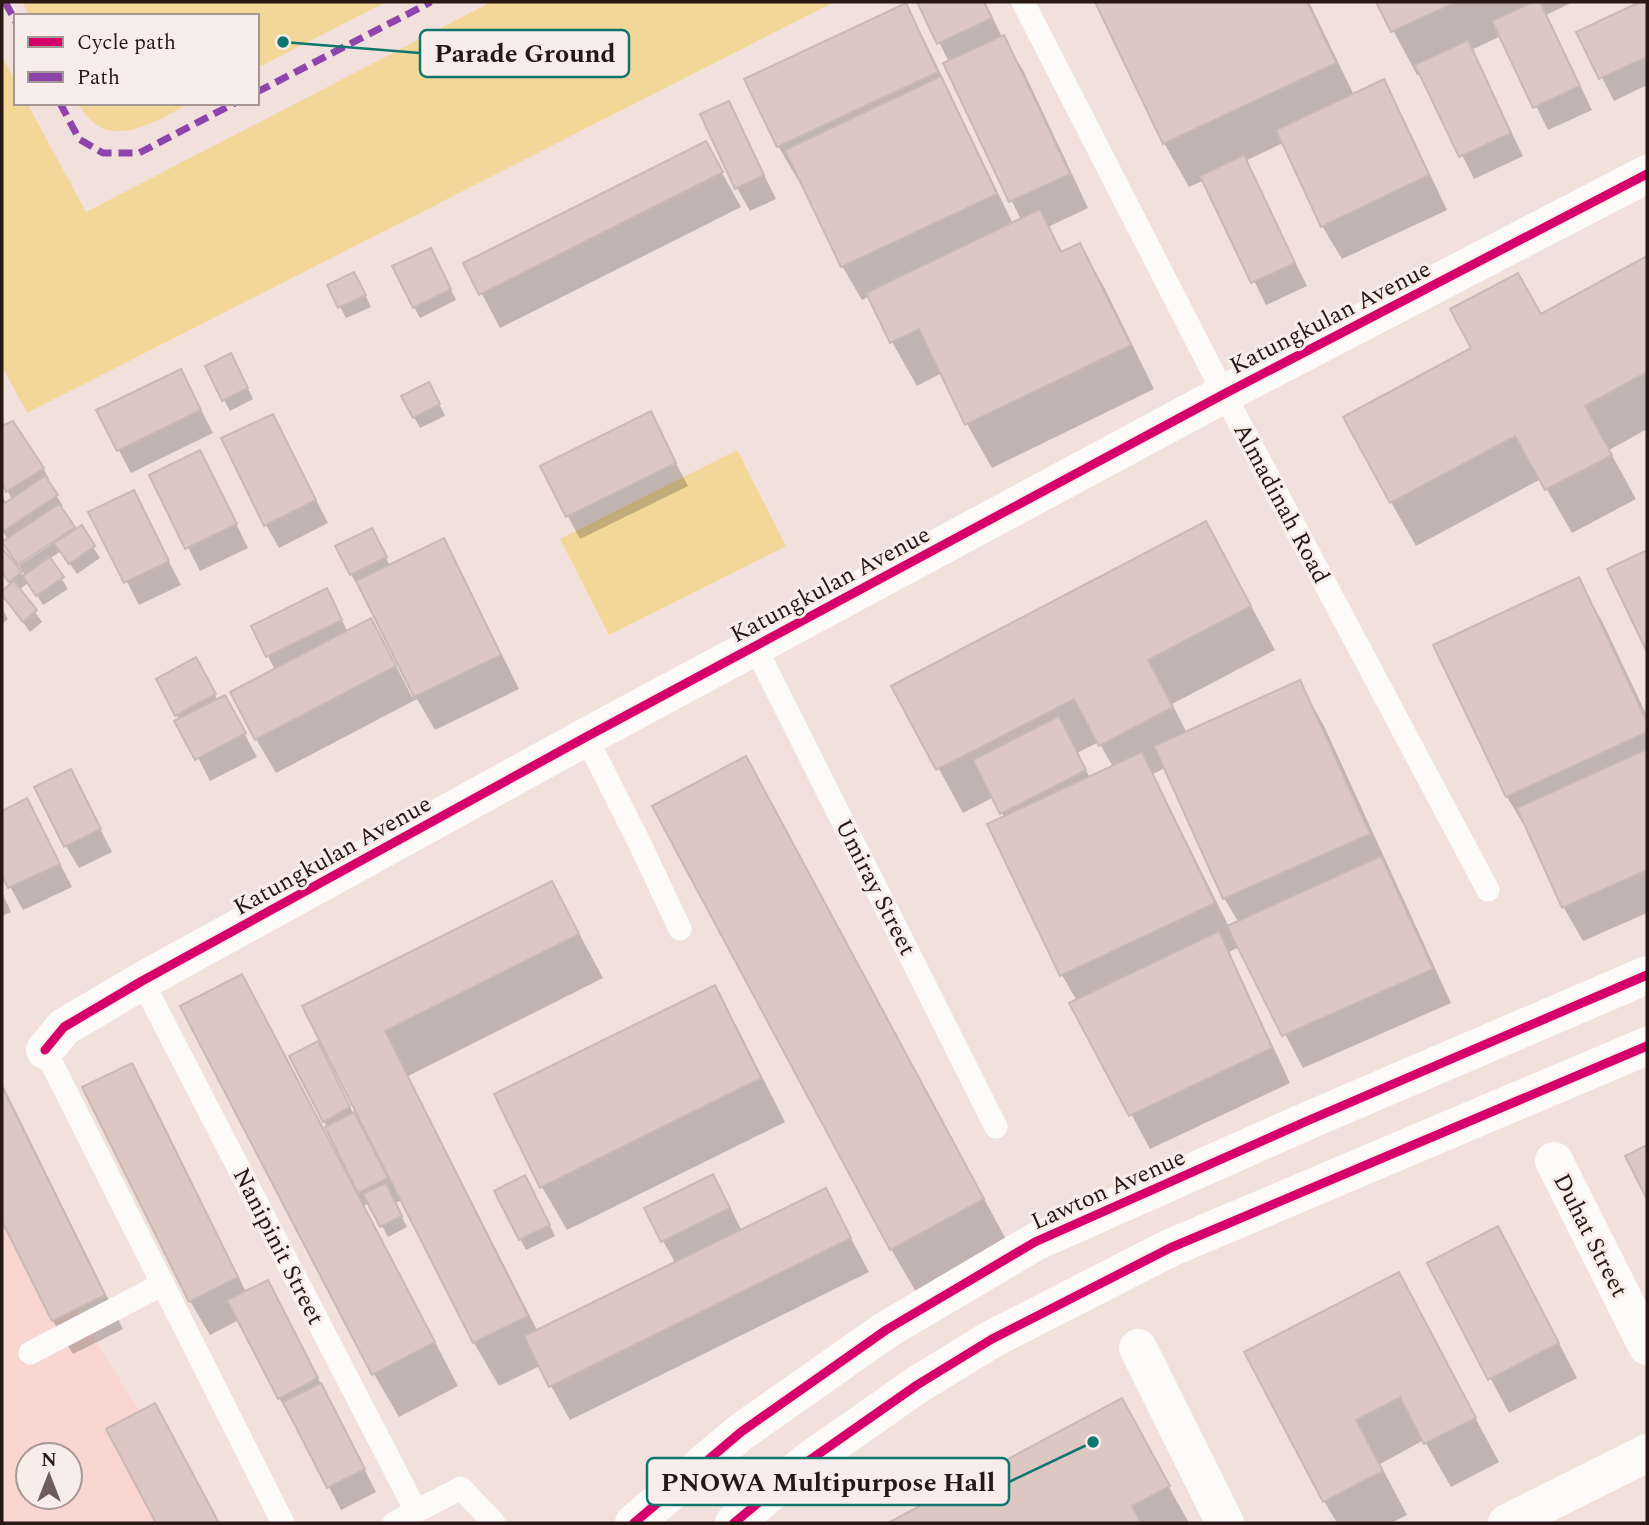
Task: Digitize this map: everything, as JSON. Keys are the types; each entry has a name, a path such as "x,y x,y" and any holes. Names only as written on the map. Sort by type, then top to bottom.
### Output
{"street":[{"name":"Katungkulan Avenue","path":"45,1050 64,1027 142,981 586,737 1224,394 1647,174"},
{"name":"Lawton Avenue","path":"634,1523 752,1424 886,1330 1035,1242 1307,1121 1647,975"},
{"path":"734,1523 807,1462 918,1385 992,1339 1170,1248 1647,1046"},
{"name":"Duhat Street","path":"1554,1161 1647,1346"},
{"path":"1138,1348 1225,1523"},
{"path":"1507,1523 1647,1453"}],"lane":[{"name":"Almadinah Road","path":"1023,2 1224,394 1488,890"},
{"name":"Umiray Street","path":"755,647 996,1127"},
{"path":"586,737 680,929"},
{"name":"Nanipinit Street","path":"142,981 416,1511"},
{"path":"45,1050 283,1523"},
{"path":"30,1353 163,1284"},
{"path":"394,1523 461,1488 494,1523"}],"shaded area":[{"path":"22,2 386,2 259,67 259,14 29,14"},
{"path":"491,2 834,2 27,413 2,366 2,56 14,78 14,105 28,105 86,212"},
{"path":"79,105 186,105 160,119 130,130 102,128 89,119"},
{"path":"737,450 786,546 609,635 560,539"},
{"path":"2,1193 210,1523 2,1523"}],"building":[{"path":"917,2 984,2 992,18 937,44"},
{"path":"1095,2 1307,2 1336,63 1163,144"},
{"path":"1376,2 1456,2 1391,32"},
{"path":"1533,2 1540,2 1580,86 1533,108 1492,21"},
{"path":"1640,2 1647,2 1647,57 1599,79 1576,32"},
{"path":"906,3 938,72 777,147 744,79"},
{"path":"1004,35 1070,174 1009,202 943,63"},
{"path":"1468,40 1511,133 1459,157 1415,65"},
{"path":"941,76 997,194 841,267 785,150"},
{"path":"1384,79 1429,175 1321,227 1276,130"},
{"path":"729,101 764,175 735,189 700,114"},
{"path":"706,141 723,172 479,295 463,263"},
{"path":"1244,155 1295,263 1251,283 1200,176"},
{"path":"1040,209 1061,252 1080,243 1131,345 965,425 919,329 890,343 866,293"},
{"path":"431,248 451,289 413,308 392,266"},
{"path":"1647,256 1647,372 1585,406 1612,455 1545,490 1515,436 1390,503 1343,417 1471,348 1450,309 1518,273 1541,314"},
{"path":"354,272 366,295 338,308 327,285"},
{"path":"231,353 248,388 222,401 205,366"},
{"path":"181,369 201,410 117,451 96,410"},
{"path":"429,382 440,404 413,418 401,396"},
{"path":"651,411 676,463 566,517 540,466"},
{"path":"273,414 316,500 264,526 221,438"},
{"path":"13,421 44,468 6,492 2,482 2,426"},
{"path":"200,450 237,524 185,549 149,475"},
{"path":"45,476 58,495 2,532 2,505"},
{"path":"134,490 169,561 124,583 88,512"},
{"path":"59,504 75,527 18,565 2,542"},
{"path":"1206,521 1251,606 1148,660 1173,707 1099,746 1074,699 936,770 891,686"},
{"path":"82,525 95,546 69,564 54,543"},
{"path":"372,528 387,557 350,575 335,546"},
{"path":"444,538 501,655 414,697 356,581"},
{"path":"2,548 22,572 9,582 2,573"},
{"path":"1647,550 1647,652 1607,569"},
{"path":"50,557 64,577 36,596 23,576"},
{"path":"1579,577 1647,722 1647,732 1506,797 1433,645"},
{"path":"14,581 37,610 23,622 2,595 2,591"},
{"path":"327,588 342,620 266,657 251,626"},
{"path":"371,618 396,666 255,740 230,692"},
{"path":"196,657 216,694 175,716 156,679"},
{"path":"1300,680 1370,834 1223,899 1154,746"},
{"path":"225,695 246,733 195,760 174,721"},
{"path":"1059,716 1086,770 1000,814 973,760"},
{"path":"1647,749 1647,870 1562,908 1517,808"},
{"path":"1142,752 1215,903 1060,976 987,824"},
{"path":"746,756 984,1199 890,1250 652,806"},
{"path":"71,769 101,829 64,847 34,787"},
{"path":"27,798 60,864 8,888 2,876 2,811"},
{"path":"1381,856 1433,969 1282,1036 1227,926"},
{"path":"552,881 579,934 385,1031 528,1316 473,1343 302,1006"},
{"path":"1219,931 1272,1048 1129,1116 1069,1003"},
{"path":"242,974 435,1342 372,1375 180,1006"},
{"path":"715,985 761,1078 540,1188 494,1094"},
{"path":"318,1041 350,1107 323,1122 289,1056"},
{"path":"132,1063 238,1277 189,1302 82,1087"},
{"path":"2,1086 105,1295 52,1321 2,1221"},
{"path":"354,1112 388,1178 358,1193 325,1127"},
{"path":"1647,1145 1647,1199 1625,1156"},
{"path":"713,1174 730,1208 661,1242 644,1208"},
{"path":"525,1175 550,1225 519,1240 494,1191"},
{"path":"386,1183 402,1216 380,1227 363,1194"},
{"path":"826,1188 851,1238 549,1387 524,1336"},
{"path":"1498,1226 1559,1343 1488,1380 1427,1263"},
{"path":"1399,1272 1476,1418 1424,1444 1400,1397 1356,1420 1383,1471 1323,1502 1244,1352"},
{"path":"268,1280 318,1378 278,1399 227,1300"},
{"path":"321,1383 365,1469 327,1488 283,1402"},
{"path":"1122,1398 1170,1486 1132,1506 1141,1523 888,1523"},
{"path":"155,1403 219,1523 156,1523 106,1429"}],"marked path":[{"path":"5,2 14,18"},
{"path":"259,91 431,2"},
{"path":"61,105 79,139 103,153 139,153 231,105"}],"cycle path":[{"path":"45,1050 64,1027 142,981 586,737 1224,394 1647,174"},
{"path":"634,1523 741,1432 886,1330 1035,1242 1307,1121 1647,975"},
{"path":"734,1523 807,1462 917,1385 992,1339 1170,1248 1647,1046"}],"place":[{"name":"Parade Ground","path":"283,42"},
{"name":"PNOWA Multipurpose Hall","path":"1093,1442"}]}
